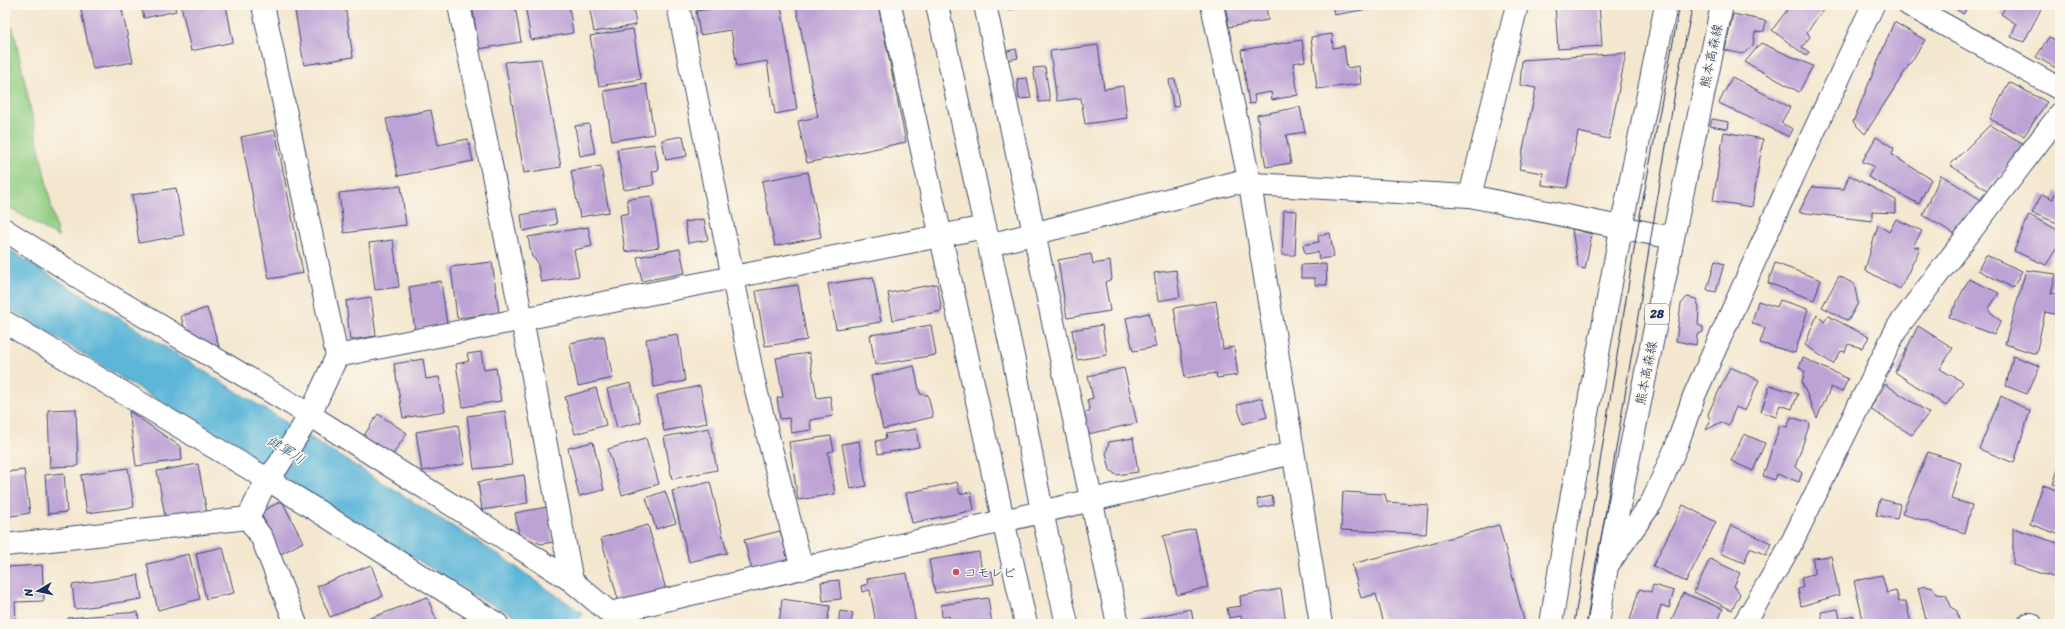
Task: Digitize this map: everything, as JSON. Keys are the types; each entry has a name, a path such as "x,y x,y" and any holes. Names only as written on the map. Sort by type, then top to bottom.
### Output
{"street":[{"path":"248,518 272,472 310,415 337,356 263,5"},
{"path":"459,5 522,319 572,581"},
{"path":"678,5 754,382 802,569"},
{"path":"890,5 1026,624"},
{"path":"937,5 1014,361 1042,512 1067,624"},
{"path":"985,5 1093,501 1118,624"},
{"path":"1212,5 1250,184 1321,624"},
{"path":"1470,196 1517,5"},
{"path":"1551,624 1568,516 1621,228 1666,5"},
{"name":"熊本高森線","path":"1598,624 1607,566 1673,238 1722,5"},
{"path":"1607,566 1652,502 1677,445 1694,396 1780,202 1873,5"},
{"path":"1909,5 2060,89"},
{"path":"1744,624 1789,548 1897,328 2060,114"},
{"path":"337,356 733,278 940,234 987,236 1035,233 1234,183 1470,196 1673,238"},
{"path":"5,230 80,278 310,415 572,581 615,618 802,569 1293,453"},
{"path":"5,322 272,472 498,624"},
{"path":"5,545 248,518"},
{"path":"248,518 262,538 296,624"}],"green space":[{"path":"13,27 58,237 5,205 5,28"}],"water":[{"name":"健軍川","path":"5,247 505,559 583,614 575,624 532,624 481,599 5,306"}],"building":[{"path":"80,5 121,5 133,62 93,69"},
{"path":"141,5 174,5 176,11 144,18"},
{"path":"181,5 226,5 233,42 191,51"},
{"path":"294,5 345,5 353,57 304,65"},
{"path":"472,5 515,5 521,42 479,49"},
{"path":"525,5 569,5 573,33 531,40"},
{"path":"589,5 633,5 636,25 594,32"},
{"path":"735,5 781,5 797,110 775,114 767,61 737,66 731,30 700,35 696,11"},
{"path":"796,5 878,5 906,142 807,163 798,121 818,117"},
{"path":"1007,5 1031,5 1031,6 1008,10"},
{"path":"1225,5 1266,5 1268,20 1229,27"},
{"path":"1283,5 1304,5 1305,6 1284,9"},
{"path":"1332,5 1367,5 1368,9 1334,15"},
{"path":"1555,5 1599,5 1602,46 1558,49"},
{"path":"1791,5 1816,5 1823,10 1807,32 1810,37 1802,47 1809,52 1806,56 1772,30"},
{"path":"1950,5 1969,5 1963,14"},
{"path":"2007,5 2043,5 2024,42 2011,37 2016,24 2001,14"},
{"path":"1733,14 1766,21 1764,31 1755,32 1753,45 1742,54 1725,50"},
{"path":"1894,22 1925,40 1865,134 1853,122"},
{"path":"633,29 641,79 599,86 590,36"},
{"path":"1332,34 1333,48 1344,46 1347,68 1359,66 1361,84 1317,89 1311,37"},
{"path":"2049,37 2060,42 2060,70 2036,57"},
{"path":"1302,40 1305,61 1293,63 1298,95 1272,100 1271,92 1254,95 1255,103 1249,104 1241,50"},
{"path":"1761,43 1813,66 1799,92 1745,62"},
{"path":"1098,45 1104,89 1123,86 1127,118 1085,124 1081,98 1057,101 1050,51"},
{"path":"1016,49 1018,58 1008,60 1007,51"},
{"path":"1626,53 1609,139 1578,132 1567,188 1542,185 1543,173 1519,169 1536,88 1520,85 1522,60"},
{"path":"541,59 561,167 524,173 505,62"},
{"path":"1045,67 1050,101 1039,102 1033,68"},
{"path":"1732,77 1790,107 1781,123 1793,129 1789,137 1719,103"},
{"path":"1027,78 1031,98 1019,99 1017,79"},
{"path":"1175,79 1179,106 1173,107 1169,80"},
{"path":"2009,82 2047,102 2024,136 1990,119"},
{"path":"646,84 654,134 612,141 604,91"},
{"path":"1300,107 1305,132 1286,135 1291,163 1266,167 1257,115"},
{"path":"431,110 438,145 468,139 473,161 398,176 386,119"},
{"path":"1712,119 1729,122 1728,129 1710,126"},
{"path":"589,124 595,153 580,156 575,126"},
{"path":"1990,125 2026,145 1987,190 1950,165"},
{"path":"275,130 303,273 269,279 241,137"},
{"path":"1724,132 1763,139 1752,207 1713,201"},
{"path":"683,136 687,156 666,160 662,140"},
{"path":"1876,137 1894,148 1892,155 1931,179 1919,204 1868,177 1874,166 1862,162"},
{"path":"654,144 659,170 652,171 654,185 624,190 617,149"},
{"path":"601,166 609,212 580,217 571,171"},
{"path":"808,172 821,237 775,246 762,181"},
{"path":"1849,175 1896,200 1896,213 1872,212 1872,221 1799,212 1812,187 1844,189"},
{"path":"1941,175 1983,201 1960,237 1923,215"},
{"path":"401,186 406,225 344,233 339,193"},
{"path":"176,188 184,235 139,243 132,195"},
{"path":"2056,191 2060,193 2060,224 2032,213 2042,194 2053,199"},
{"path":"651,196 659,247 625,252 620,215 629,213 627,199"},
{"path":"554,209 557,224 523,231 521,215"},
{"path":"1284,210 1297,211 1295,255 1282,255"},
{"path":"2029,215 2060,231 2060,243 2046,265 2014,251"},
{"path":"704,219 708,240 688,243 685,222"},
{"path":"1896,219 1922,231 1913,246 1920,248 1900,289 1865,270 1878,225 1889,232"},
{"path":"588,227 592,246 574,250 579,276 541,282 537,261 532,257 528,237"},
{"path":"1572,229 1592,234 1585,269 1578,267"},
{"path":"1330,233 1334,257 1319,259 1318,252 1305,254 1303,245 1319,242 1318,236"},
{"path":"393,240 399,287 375,290 369,243"},
{"path":"680,249 685,273 642,281 637,257"},
{"path":"1091,254 1093,264 1110,261 1112,279 1105,282 1110,311 1067,318 1058,260"},
{"path":"1986,255 2022,271 2013,288 1978,270"},
{"path":"1715,261 1724,264 1716,292 1707,290"},
{"path":"492,262 499,313 457,318 451,267"},
{"path":"1775,263 1821,280 1814,300 1768,283"},
{"path":"1326,264 1327,285 1315,285 1315,278 1301,278 1301,265"},
{"path":"1176,270 1180,297 1158,301 1154,273"},
{"path":"2026,270 2056,274 2051,293 2060,295 2058,315 2045,312 2036,354 2005,344"},
{"path":"1839,276 1854,284 1858,303 1848,321 1822,307"},
{"path":"873,277 881,322 836,329 828,284"},
{"path":"1969,279 1999,293 1988,310 2001,321 1994,335 1949,317"},
{"path":"441,281 447,324 415,330 409,287"},
{"path":"937,284 942,311 893,320 888,293"},
{"path":"798,285 807,340 765,346 756,291"},
{"path":"371,297 376,336 350,340 346,301"},
{"path":"1687,297 1696,299 1699,307 1698,325 1703,327 1703,332 1697,335 1696,345 1676,341 1681,304"},
{"path":"1780,300 1808,309 1795,353 1760,343 1765,328 1752,323 1758,301 1777,307"},
{"path":"1216,301 1223,349 1234,347 1238,375 1217,378 1216,373 1185,378 1174,308"},
{"path":"207,308 221,353 187,338 181,316"},
{"path":"1149,313 1156,347 1133,351 1126,318"},
{"path":"1817,315 1824,322 1828,316 1869,337 1862,348 1848,344 1845,352 1841,351 1833,364 1805,345"},
{"path":"931,325 936,355 875,365 870,335"},
{"path":"1102,325 1107,355 1077,360 1072,330"},
{"path":"1918,326 1953,348 1940,369 1963,382 1946,406 1895,372"},
{"path":"678,334 685,381 654,387 646,339"},
{"path":"604,336 613,378 578,386 570,343"},
{"path":"481,352 484,370 496,368 501,401 463,407 456,364 469,361 467,354"},
{"path":"809,353 817,398 830,396 833,416 810,420 811,430 791,433 789,418 780,419 777,398 783,397 776,358"},
{"path":"2013,356 2040,366 2027,394 2006,386"},
{"path":"1803,358 1848,379 1842,392 1831,387 1817,418 1802,383 1805,372 1799,367"},
{"path":"423,359 426,379 439,377 445,411 403,418 394,364"},
{"path":"914,366 920,394 928,395 933,417 883,429 871,376"},
{"path":"1730,367 1759,380 1745,411 1736,407 1728,426 1721,422 1706,430 1710,421 1708,414"},
{"path":"1124,368 1137,423 1088,434 1083,413 1090,412 1087,400 1093,398 1088,376"},
{"path":"631,383 641,422 617,428 607,389"},
{"path":"1885,384 1929,413 1912,435 1870,409"},
{"path":"1770,385 1798,394 1792,409 1780,405 1776,417 1761,412"},
{"path":"700,386 707,423 664,431 657,395"},
{"path":"596,388 606,425 575,434 565,397"},
{"path":"2001,396 2030,411 2014,463 1979,449"},
{"path":"1262,398 1267,417 1243,424 1237,405"},
{"path":"76,409 78,466 50,467 48,410"},
{"path":"129,411 181,447 182,460 136,466"},
{"path":"505,411 512,465 474,469 467,416"},
{"path":"378,414 407,433 390,459 361,440"},
{"path":"1791,417 1810,423 1795,467 1802,473 1799,482 1777,474 1775,480 1763,476 1780,425 1787,427"},
{"path":"458,425 465,464 422,471 416,432"},
{"path":"709,428 717,470 672,479 664,437"},
{"path":"916,429 919,447 878,454 876,441 886,439 885,434"},
{"path":"1744,434 1765,443 1753,471 1731,461"},
{"path":"831,436 834,451 828,452 835,494 798,500 789,442"},
{"path":"646,438 659,484 622,495 608,449"},
{"path":"1133,438 1138,472 1116,475 1110,470 1106,453 1109,442"},
{"path":"859,441 866,486 850,489 842,444"},
{"path":"593,442 604,490 579,496 568,448"},
{"path":"1928,452 1961,463 1951,499 1972,505 1965,533 1902,514"},
{"path":"198,464 207,514 166,522 157,471"},
{"path":"2060,464 2060,486 2053,484"},
{"path":"128,468 134,507 87,513 81,475"},
{"path":"24,470 30,513 5,517 5,472"},
{"path":"64,473 67,512 48,514 45,475"},
{"path":"524,475 528,503 482,510 478,482"},
{"path":"710,482 727,553 689,562 672,491"},
{"path":"957,482 960,494 971,492 974,510 912,523 906,493"},
{"path":"2043,485 2060,491 2060,535 2030,524"},
{"path":"665,491 676,523 656,529 646,498"},
{"path":"1343,492 1385,494 1387,502 1428,505 1426,534 1341,530"},
{"path":"1272,496 1274,505 1259,508 1257,499"},
{"path":"1880,499 1900,504 1897,519 1876,515"},
{"path":"282,501 303,542 281,554 260,512"},
{"path":"1683,505 1716,522 1686,582 1653,566"},
{"path":"547,507 553,542 541,544 519,535 515,513"},
{"path":"648,525 668,597 621,610 601,538"},
{"path":"1499,525 1525,624 1384,624 1376,594 1361,598 1352,564"},
{"path":"1731,525 1771,543 1766,555 1750,548 1744,563 1720,553"},
{"path":"2013,528 2060,544 2060,561 2053,577 2013,565"},
{"path":"1195,529 1208,587 1177,595 1163,536"},
{"path":"780,531 788,560 752,570 744,540"},
{"path":"223,547 234,593 206,599 196,553"},
{"name":"コモレビ","path":"979,552 982,573 992,571 994,584 935,593 929,560"},
{"path":"189,554 200,599 158,610 147,564"},
{"path":"1831,556 1839,595 1801,606 1798,589 1803,587 1801,577 1814,574 1813,558"},
{"path":"1710,559 1740,573 1734,586 1740,594 1732,610 1694,592"},
{"path":"42,565 44,601 15,602 16,624 5,624 5,567"},
{"path":"371,565 383,596 330,617 317,586"},
{"path":"907,573 916,624 876,624 870,590 862,592 861,586 868,584 867,579"},
{"path":"138,575 142,599 75,609 72,585"},
{"path":"1882,575 1887,593 1896,591 1899,602 1906,602 1911,624 1864,624 1854,581"},
{"path":"839,580 841,599 823,601 821,582"},
{"path":"1653,585 1674,591 1669,608 1661,605 1656,624 1629,624 1639,589 1651,592"},
{"path":"1925,586 1933,588 1937,594 1946,595 1952,608 1957,611 1960,624 1927,624 1918,588"},
{"path":"1281,589 1286,624 1242,624 1241,616 1229,618 1227,608 1241,606 1240,596"},
{"path":"1683,593 1723,609 1717,624 1670,624"},
{"path":"427,597 438,624 361,624 360,622"},
{"path":"988,598 992,624 950,624 949,616 942,617 941,605"},
{"path":"782,599 830,606 827,624 779,624"},
{"path":"1191,609 1194,624 1135,624 1135,621"},
{"path":"1838,609 1840,619 1854,616 1856,624 1823,624 1821,612"},
{"path":"840,611 853,613 851,624 838,624"},
{"path":"138,612 139,624 68,624 68,618"},
{"path":"466,617 469,624 448,624"}],"tram line":[{"path":"1574,624 1637,231 1680,5"},
{"path":"1587,624 1678,74 1693,5"}],"place":[{"name":"コモレビ","path":"956,572"}]}
